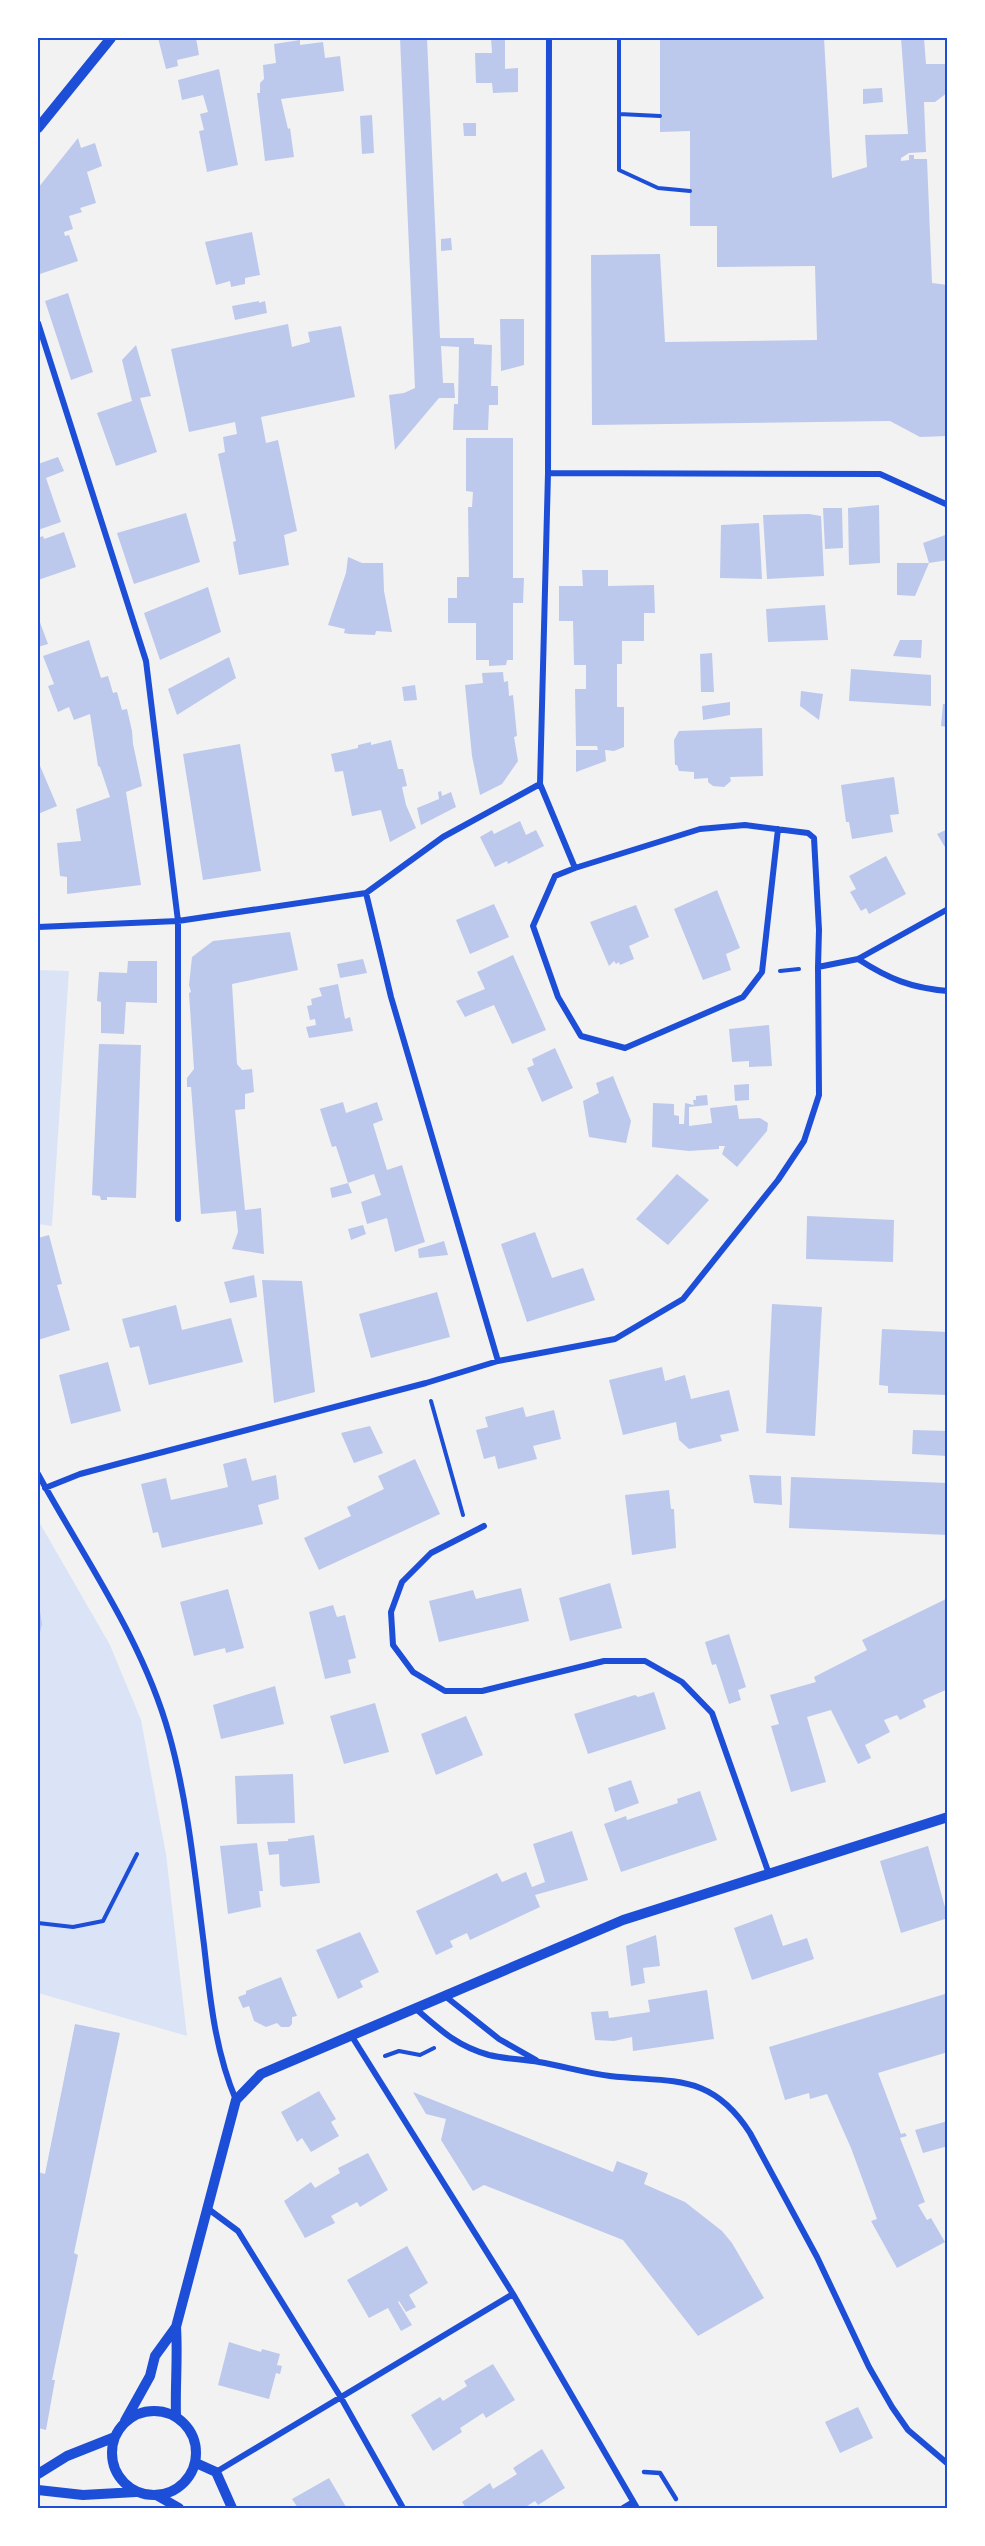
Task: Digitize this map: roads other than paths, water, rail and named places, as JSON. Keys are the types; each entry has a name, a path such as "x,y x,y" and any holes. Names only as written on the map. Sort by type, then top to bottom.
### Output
{"street":[{"path":"38,128 111,38"},
{"path":"549,38 548,473 540,783 575,868"},
{"path":"38,323 146,661 178,921 178,1220"},
{"path":"548,473 880,474 948,505"},
{"path":"38,927 178,921 366,893 443,837 540,783"},
{"path":"45,1488 80,1474 121,1462 426,1383 498,1361 615,1339 682,1299 778,1180 804,1141 819,1095 819,930 814,838 808,833 778,829 745,825 700,829 575,868 555,876 534,926 558,997 581,1036 625,1048 743,997 762,972 778,829"},
{"path":"366,893 391,997 498,1361"},
{"path":"818,967 858,959 948,909"},
{"path":"858,959 880,974 919,988 948,991"},
{"path":"38,1474 78,1542 131,1640 157,1694 172,1745 191,1840 213,2019 223,2069 236,2100"},
{"path":"484,1526 468,1532 431,1553 402,1582 391,1612 393,1646 413,1672 445,1691 482,1691 604,1661 645,1661 682,1682 712,1713 769,1874"},
{"path":"176,2416 177,2327 236,2100 261,2074 624,1920 948,1817"},
{"path":"445,1996 500,2039 539,2062"},
{"path":"416,2009 451,2040 490,2055 612,2076 671,2079 689,2083 724,2100 738,2114 817,2257 869,2367 892,2408 908,2430 948,2464"},
{"path":"351,2035 513,2294 635,2505 623,2508"},
{"path":"207,2208 238,2231 340,2396 403,2508"},
{"path":"216,2472 513,2294"},
{"path":"136,2492 117,2474 113,2462 115,2437 150,2376 154,2356 177,2327"},
{"path":"124,2423 135,2415 149,2411 163,2411 176,2416 189,2428 196,2445 196,2463 191,2475 182,2485 158,2496"},
{"path":"38,2474 67,2456 115,2437"},
{"path":"196,2463 216,2472 232,2508"},
{"path":"38,2490 83,2495 136,2492 158,2496 178,2508"}],"lane":[{"path":"644,2472 660,2473 676,2499"}]}
